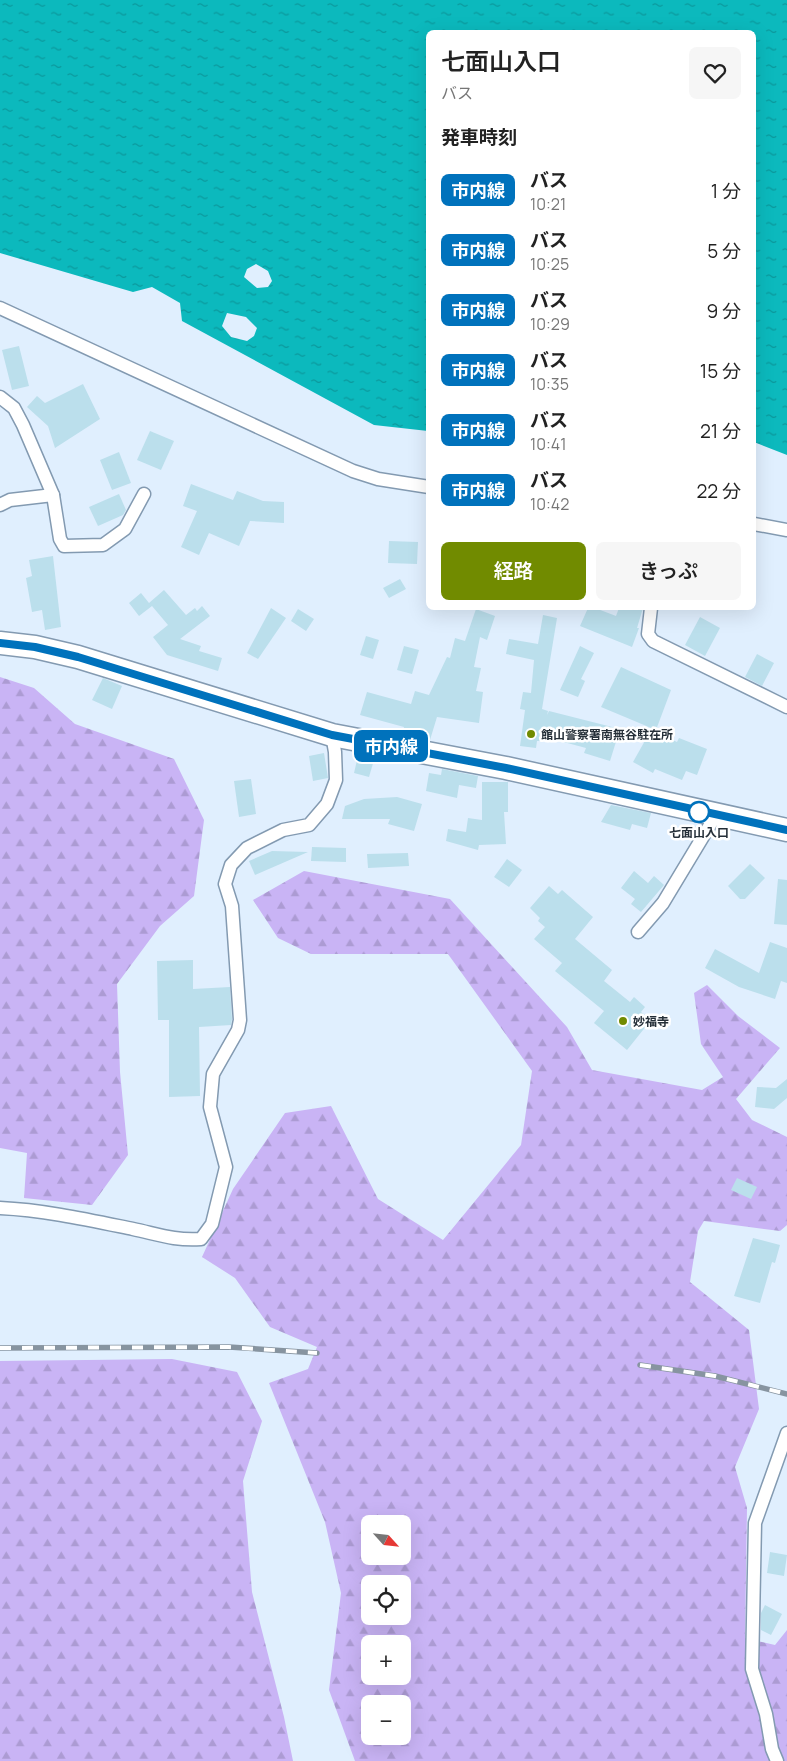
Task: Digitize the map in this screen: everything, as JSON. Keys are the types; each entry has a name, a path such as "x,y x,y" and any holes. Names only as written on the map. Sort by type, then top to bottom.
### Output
{"highway":[{"path":"1,638 78,657 332,735 506,768 787,830"}],"street":[{"path":"0,308 353,471 378,479 426,486"},
{"path":"0,396 14,408 53,494 60,538 64,546 103,544 125,529 144,494"},
{"path":"0,505 10,500 53,494"},
{"path":"756,524 787,530"},
{"path":"651,610 648,634 653,640 787,707"},
{"path":"0,1208 29,1209 179,1240 200,1239 212,1224 226,1167 210,1107 213,1074 238,1030 240,1020 232,906 226,884 231,865 247,848 283,830 309,825 327,804 336,780 332,735"},
{"path":"638,932 663,903 716,815"},
{"path":"777,1761 772,1749 766,1714 752,1669 755,1523 787,1433"}],"green space":[{"path":"0,677 34,688 75,724 174,759 204,820 194,896 160,926 117,984 120,1072 128,1155 92,1205 24,1198 27,1153 0,1148"},
{"path":"304,871 450,899 567,1027 592,1070 702,1090 723,1077 701,1044 694,993 707,985 738,1016 780,1048 736,1099 752,1120 787,1137 787,1225 780,1231 704,1221 698,1231 690,1282 749,1330 759,1409 735,1467 747,1508 745,1638 775,1645 787,1630 787,1761 355,1761 329,1690 341,1593 325,1522 269,1383 308,1369 317,1347 270,1327 235,1278 202,1257 233,1189 285,1113 331,1106 378,1199 443,1240 521,1145 532,1071 448,954 311,954 278,938 253,900"},
{"path":"172,1359 237,1372 262,1421 243,1481 252,1592 284,1717 293,1761 0,1761 0,1361"}],"water":[{"path":"0,0 787,0 787,455 756,443 756,30 426,30 426,431 374,425 182,321 180,303 152,287 133,292 0,253","holes":["256,264 268,271 272,281 268,287 257,288 244,277 247,269","227,313 246,317 257,328 254,336 247,341 231,337 222,326"]}],"building":[{"path":"19,346 29,386 12,390 2,350"},
{"path":"83,384 100,419 55,448 48,426 27,407 37,396 45,403"},
{"path":"150,431 174,441 161,470 137,460"},
{"path":"119,452 131,483 112,490 100,460"},
{"path":"191,484 233,500 237,491 263,501 284,502 284,523 250,521 239,546 209,533 199,555 181,547 197,511 183,506"},
{"path":"119,494 126,510 123,515 98,526 89,507"},
{"path":"389,541 418,542 417,564 388,563"},
{"path":"53,556 61,627 45,630 42,610 32,612 26,578 32,576 29,560"},
{"path":"400,579 406,589 389,598 383,588"},
{"path":"164,590 186,615 195,608 197,611 202,606 210,616 180,639 201,646 199,651 222,658 218,671 167,655 153,637 168,625 152,606 139,616 129,603 141,593 149,603"},
{"path":"271,608 286,618 258,659 247,653"},
{"path":"298,609 314,619 306,631 291,621"},
{"path":"476,610 495,616 487,640 480,637 474,667 481,668 476,691 483,692 479,723 437,717 430,740 403,731 404,727 360,715 367,692 411,704 415,691 429,695 447,657 450,658 455,638 465,641"},
{"path":"587,610 600,610 616,616 618,610 642,610 637,628 639,628 632,647 580,626"},
{"path":"543,615 557,618 542,709 548,711 547,715 549,711 620,729 610,761 584,753 586,748 541,736 540,741 537,741 536,748 520,746 525,710 520,709 523,692 531,693 534,660 506,654 509,639 538,644"},
{"path":"700,617 720,628 705,656 685,645"},
{"path":"366,636 379,640 373,659 360,655"},
{"path":"404,646 419,650 412,674 397,670"},
{"path":"580,646 594,653 581,679 585,681 578,697 560,690"},
{"path":"757,654 774,663 762,686 745,677"},
{"path":"621,667 671,690 656,730 601,707"},
{"path":"103,678 122,686 112,709 92,700"},
{"path":"651,730 677,742 679,738 707,749 697,775 686,771 682,780 655,769 653,773 633,762"},
{"path":"324,753 328,778 313,781 309,756"},
{"path":"358,756 374,760 369,777 354,773"},
{"path":"442,769 478,776 476,788 459,785 457,798 426,791 429,773 441,775"},
{"path":"251,779 256,814 239,817 234,781"},
{"path":"482,782 508,782 508,812 504,812 506,844 479,845 478,850 446,841 448,829 466,832 468,818 482,820"},
{"path":"397,797 422,804 414,831 388,824 390,819 342,819 345,806 364,799"},
{"path":"611,805 651,813 647,828 632,824 630,830 601,822"},
{"path":"312,847 346,848 346,862 311,861"},
{"path":"272,851 308,852 255,875 249,861"},
{"path":"408,853 409,866 368,868 367,854"},
{"path":"507,859 522,870 509,887 494,877"},
{"path":"750,864 765,878 745,899 740,899 728,886"},
{"path":"634,871 648,883 654,876 664,885 641,912 631,904 635,899 621,888"},
{"path":"778,879 787,880 787,925 774,924"},
{"path":"549,886 558,894 562,890 593,917 575,939 612,970 604,981 630,1002 634,997 645,1007 641,1012 651,1020 627,1050 594,1023 604,1011 555,971 562,963 534,939 545,927 538,921 540,918 530,908"},
{"path":"770,942 787,948 787,983 781,981 775,999 739,987 705,968 715,949 759,973"},
{"path":"193,960 193,989 230,987 231,1025 199,1027 200,1096 169,1097 169,1020 158,1020 157,961"},
{"path":"787,1079 787,1098 774,1109 755,1107 757,1087 776,1088"},
{"path":"737,1178 757,1187 751,1199 731,1190"},
{"path":"753,1238 780,1245 775,1263 772,1262 760,1303 734,1296"},
{"path":"770,1552 787,1555 784,1576 767,1573"},
{"path":"765,1605 782,1614 771,1635 761,1630 761,1613"}],"railway":[{"path":"0,1348 229,1347 317,1353"},
{"path":"640,1365 715,1376 787,1394"}],"bus line":[{"name":"市内線","path":"0,643 35,647 78,657 332,735 506,768 616,794 787,830"}],"place":[{"name":"館山警察署南無谷駐在所","path":"531,734"},
{"name":"七面山入口","path":"699,812"},
{"name":"妙福寺","path":"623,1021"}]}
